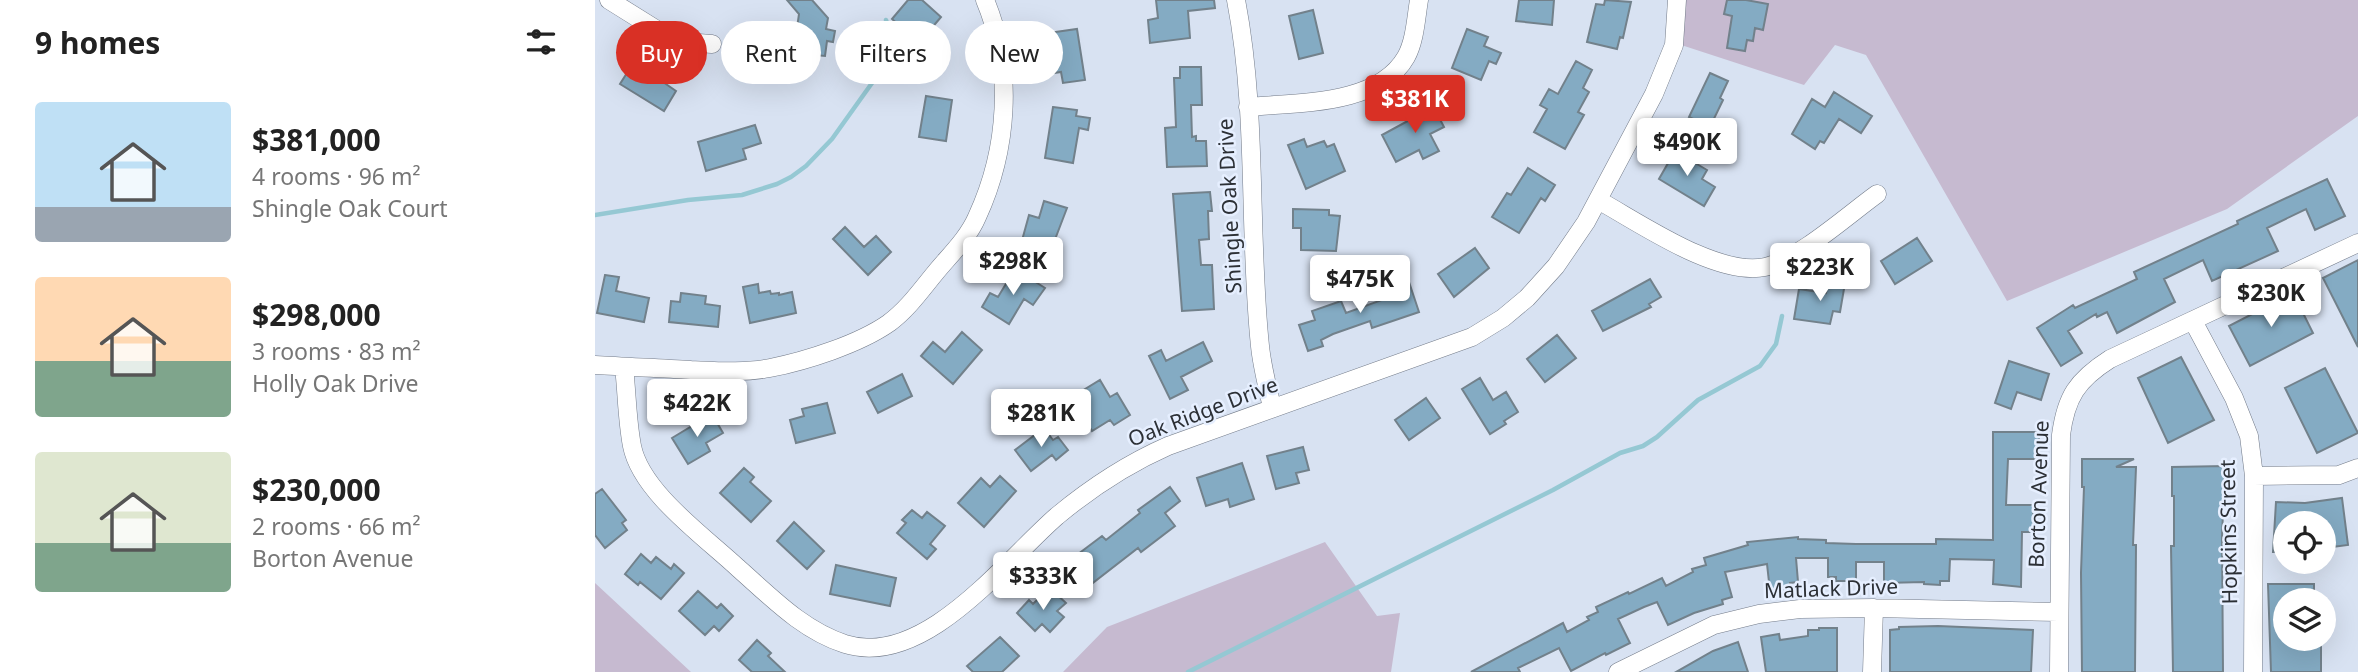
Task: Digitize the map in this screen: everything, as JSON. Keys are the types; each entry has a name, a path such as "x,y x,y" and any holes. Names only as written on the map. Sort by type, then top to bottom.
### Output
{"street":[{"path":"609,0 657,30 685,41 712,44"},
{"path":"595,365 736,371 770,368 855,340 887,324 907,307 971,228 997,164 1004,84 997,43 985,0"},
{"name":"Shingle Oak Drive","path":"1235,0 1242,32 1248,107 1260,348 1272,408"},
{"path":"1248,107 1322,100 1362,92 1379,85 1393,75 1407,56 1419,0"},
{"name":"Oak Ridge Drive","path":"624,367 632,448 642,471 663,499 801,622 846,644 873,648 901,642 929,630 950,616 1057,517 1104,480 1134,461 1168,446 1472,337 1503,318 1527,298 1556,266 1586,222 1654,94 1674,45 1677,0"},
{"path":"1598,200 1691,251 1739,269 1766,267 1795,254 1877,194"},
{"name":"Borton Avenue","path":"2059,672 2061,435 2064,412 2074,390 2090,372 2110,359 2358,243"},
{"name":"Hopkins Street","path":"2193,321 2234,398 2249,436 2254,476 2253,672"},
{"path":"2254,476 2301,478 2339,475 2358,468"},
{"path":"1872,672 1874,608"},
{"name":"Matlack Drive","path":"1618,672 1714,625 1800,609 2058,612"}],"shaded area":[{"path":"1672,0 2358,0 2358,116 2227,209 2007,301 1866,55 1835,45 1804,85 1669,41"},
{"path":"1325,542 1377,616 1400,613 1391,672 1063,672 1107,627"},
{"path":"595,583 691,672 595,672"}],"building":[{"path":"787,0 812,0 828,18 826,29 835,31 833,42 827,41 825,56 821,56 821,21 798,21 799,14"},
{"path":"908,0 922,0 941,17 938,21 892,19"},
{"path":"1156,0 1214,0 1215,8 1188,11 1190,38 1150,43 1148,20 1158,18"},
{"path":"1519,0 1554,0 1552,25 1516,21"},
{"path":"1605,0 1631,2 1623,38 1620,37 1617,49 1587,42 1596,4 1604,5"},
{"path":"1727,0 1768,4 1763,30 1755,28 1753,41 1747,40 1745,51 1727,48 1732,16 1724,14"},
{"path":"1313,10 1323,53 1299,59 1289,16"},
{"path":"1077,29 1085,80 1063,83 1063,31"},
{"path":"1467,29 1488,37 1484,46 1501,53 1496,64 1489,61 1481,80 1452,68"},
{"path":"1576,61 1592,70 1583,88 1589,92 1578,112 1584,115 1565,149 1534,132 1547,109 1540,105 1549,89 1558,94"},
{"path":"1180,67 1201,67 1202,105 1191,105 1192,137 1196,136 1196,141 1206,141 1207,166 1167,167 1165,128 1176,127 1174,78 1180,78"},
{"path":"1710,73 1728,81 1720,98 1723,100 1710,127 1689,117"},
{"path":"620,84 666,84 676,91 664,111"},
{"path":"1834,92 1872,116 1861,133 1839,119 1824,143 1820,141 1815,149 1792,134 1812,99 1825,107"},
{"path":"926,96 952,100 946,141 919,137"},
{"path":"1432,104 1444,127 1430,134 1439,151 1423,159 1419,150 1396,162 1382,135 1417,116 1415,112"},
{"path":"1053,107 1077,110 1076,116 1090,118 1088,130 1079,128 1073,163 1045,158"},
{"path":"755,125 761,143 743,149 746,159 706,171 698,142"},
{"path":"1304,139 1307,147 1324,141 1327,147 1334,144 1345,171 1306,189 1288,145"},
{"path":"1675,151 1707,170 1702,179 1715,187 1704,206 1659,179"},
{"path":"1528,168 1555,185 1545,201 1541,198 1519,233 1492,217 1507,193 1511,195"},
{"path":"2327,179 2345,216 2315,230 2306,209 2267,228 2278,251 2212,281 2203,260 2164,279 2175,302 2117,333 2107,312 2097,317 2096,314 2068,331 2082,353 2061,366 2037,328 2073,305 2075,308 2137,279 2134,272"},
{"path":"1210,192 1212,211 1208,211 1209,239 1199,240 1201,265 1212,265 1214,309 1182,311 1173,194"},
{"path":"1044,201 1067,208 1054,242 1048,240 1045,251 1021,244 1029,215 1039,218"},
{"path":"1293,209 1329,210 1329,215 1340,216 1336,251 1301,250 1301,228 1293,228"},
{"path":"845,227 864,247 876,236 891,252 868,275 833,239"},
{"path":"1917,238 1932,261 1895,284 1881,261"},
{"path":"1475,248 1489,268 1454,297 1438,274"},
{"path":"2358,260 2358,347 2323,278"},
{"path":"1015,269 1045,288 1033,305 1024,299 1009,324 982,307 990,293 998,297"},
{"path":"605,275 619,277 616,291 649,298 644,322 597,313"},
{"path":"1408,279 1419,312 1372,328 1370,321 1333,334 1321,340 1323,346 1308,351 1299,325 1315,320 1312,311 1341,301 1346,313 1382,300 1380,294 1393,289 1392,285"},
{"path":"1650,279 1661,297 1649,304 1651,307 1603,331 1592,311"},
{"path":"1828,280 1845,283 1840,312 1833,311 1830,324 1794,319 1799,289 1826,293"},
{"path":"758,284 759,293 770,291 771,294 779,295 792,292 796,313 750,323 743,287"},
{"path":"681,293 706,296 705,304 720,306 718,327 669,322 671,301 680,302"},
{"path":"2293,293 2313,333 2250,366 2229,326"},
{"path":"962,332 982,350 953,384 921,356 933,342 945,352"},
{"path":"1557,335 1576,358 1545,382 1527,359"},
{"path":"1203,342 1212,361 1181,377 1188,390 1170,399 1149,356 1161,350 1166,361"},
{"path":"2181,357 2214,420 2168,443 2138,378"},
{"path":"2009,361 2049,374 2041,400 2017,392 2011,409 1995,403"},
{"path":"2325,368 2358,433 2317,453 2285,388"},
{"path":"902,374 912,396 878,413 867,392"},
{"path":"1480,378 1493,400 1506,392 1518,412 1490,434 1462,389"},
{"path":"1100,380 1110,397 1117,393 1130,415 1114,425 1110,420 1092,431 1072,397"},
{"path":"1426,398 1440,418 1409,440 1395,420"},
{"path":"827,403 835,433 796,443 790,420 804,416 802,409"},
{"path":"712,414 723,433 706,443 710,451 688,464 672,438"},
{"path":"1044,428 1053,440 1058,437 1068,450 1056,460 1052,455 1031,471 1015,450"},
{"path":"1993,432 2039,432 2039,459 2008,459 2006,505 2033,505 2034,532 2022,532 2021,587 1993,584 1994,560 1950,559 1949,581 1940,581 1940,585 1924,582 1884,583 1884,562 1856,562 1856,581 1836,581 1836,577 1828,577 1828,558 1796,558 1798,582 1790,583 1790,589 1770,591 1767,564 1725,572 1732,597 1722,600 1723,604 1668,625 1657,602 1618,619 1630,643 1571,671 1559,648 1518,668 1520,672 1471,672 1563,623 1567,632 1589,620 1587,617 1598,612 1596,607 1662,578 1666,586 1693,572 1692,569 1706,565 1704,558 1748,545 1747,542 1798,537 1826,540 1826,543 1856,544 1936,544 1936,539 1993,540"},
{"path":"1303,447 1309,470 1296,473 1299,483 1276,489 1267,456"},
{"path":"2082,459 2134,459 2116,467 2136,467 2133,545 2136,545 2135,672 2082,672"},
{"path":"1242,463 1254,499 1230,507 1228,499 1206,506 1197,478"},
{"path":"2225,466 2222,536 2223,672 2173,672 2172,467"},
{"path":"744,468 754,477 750,482 771,501 751,522 720,493"},
{"path":"1000,476 1016,491 984,527 958,503 981,478 990,487"},
{"path":"1170,487 1180,501 1165,513 1175,526 1141,552 1138,548 1085,589 1065,564 1102,536 1106,540 1140,513 1138,510"},
{"path":"602,489 626,520 622,523 627,530 605,548 595,535 595,494"},
{"path":"2342,498 2348,545 2336,546 2336,511 2275,511 2276,502 2305,503"},
{"path":"912,510 922,518 927,512 945,526 930,544 936,549 927,559 897,533 906,523 902,520"},
{"path":"794,522 824,551 807,569 777,541"},
{"path":"641,554 651,563 656,557 671,569 674,564 684,573 661,599 625,574"},
{"path":"836,565 896,578 890,606 830,594"},
{"path":"2268,584 2314,584 2314,588 2273,588 2273,651 2321,651 2321,672 2271,672"},
{"path":"698,591 717,608 721,604 733,616 719,631 714,626 705,635 679,611"},
{"path":"1046,591 1051,596 1054,592 1066,603 1057,611 1064,617 1050,632 1042,624 1035,631 1017,613 1029,600 1033,604"},
{"path":"1899,627 2033,630 2031,672 1890,672 1890,630"},
{"path":"1837,628 1837,672 1766,672 1761,637 1779,634 1780,640 1808,636 1808,630"},
{"path":"1000,637 1019,656 1002,672 973,672 967,666"},
{"path":"757,640 771,653 768,656 785,672 752,672 739,660"},
{"path":"1738,642 1748,672 1676,672 1713,651"}],"waterway":[{"path":"595,215 688,200 742,195 791,177 806,166 832,139 877,76 881,69 882,47 889,30 886,20"},
{"path":"1188,672 1553,490 1620,453 1643,446 1698,400 1760,366 1776,344 1782,316"}]}
